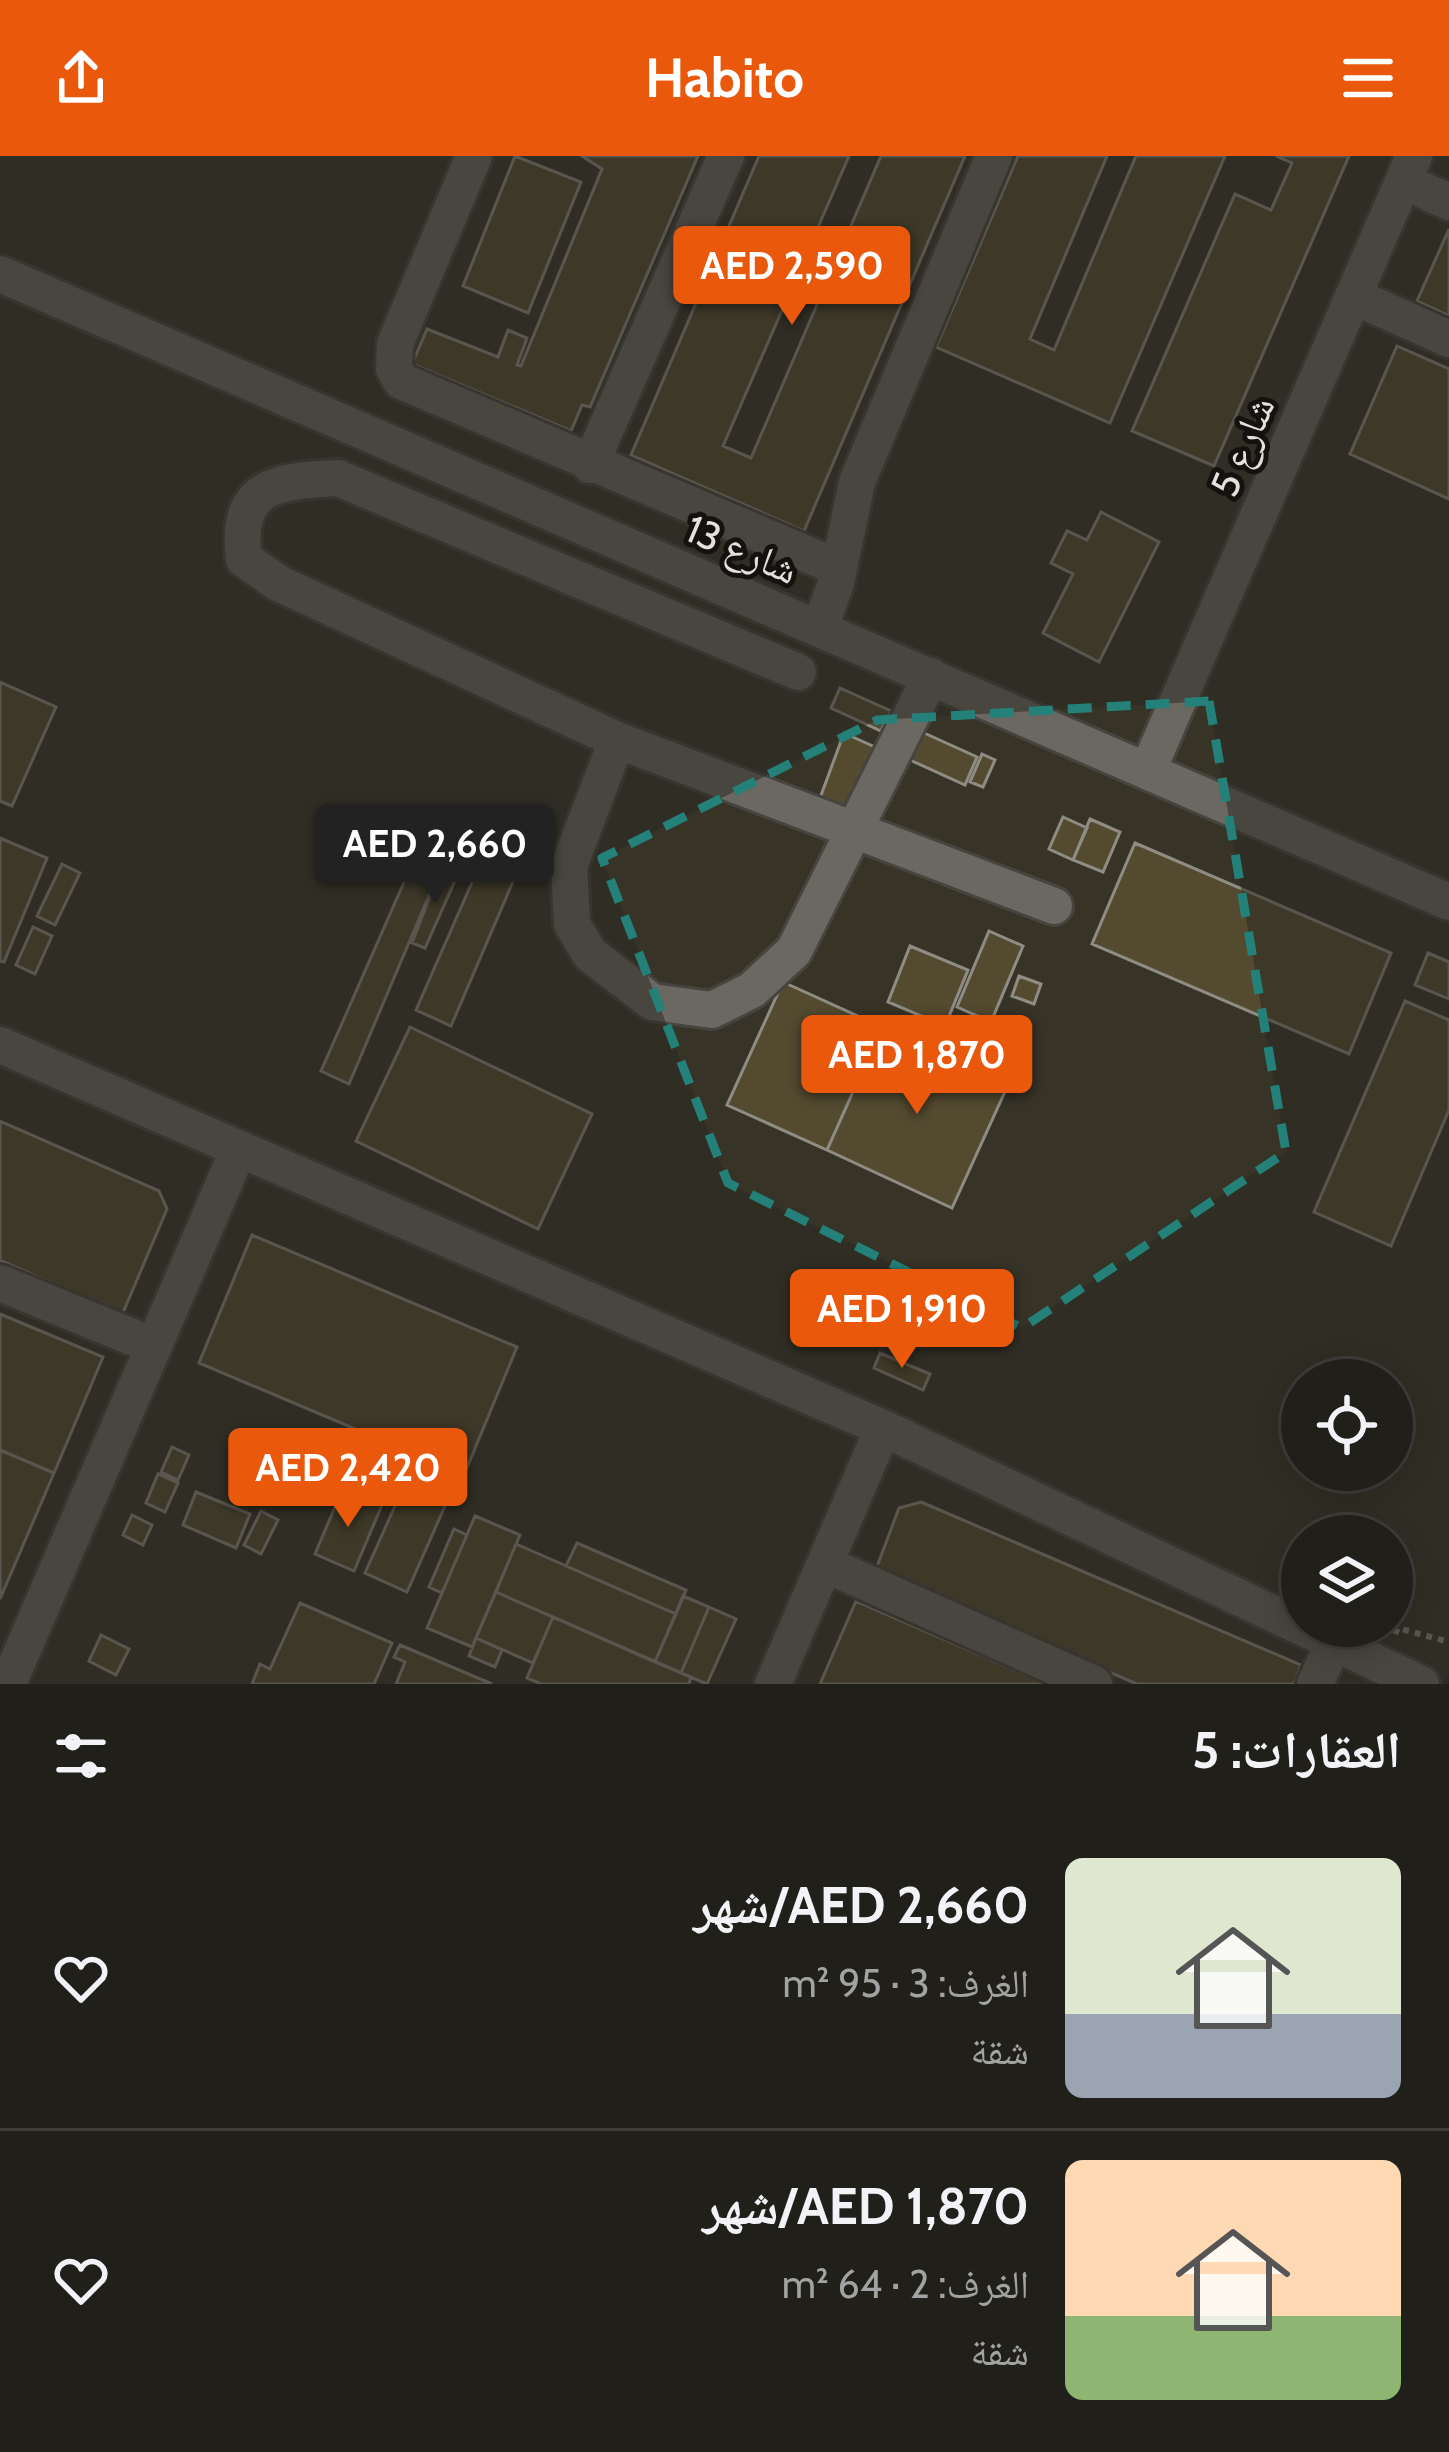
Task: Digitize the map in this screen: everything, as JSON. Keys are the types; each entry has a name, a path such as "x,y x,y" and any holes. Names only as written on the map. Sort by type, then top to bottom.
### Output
{"street":[{"path":"474,156 395,344 394,369 411,388 839,568"},
{"path":"590,465 726,156"},
{"path":"820,628 839,568 857,482 994,156"},
{"path":"1408,169 1449,202"},
{"name":"شارع 5","path":"1148,770 1408,169"},
{"name":"شارع 13","path":"0,274 1449,902"},
{"path":"1353,296 1449,339"},
{"path":"798,672 338,478 289,481 259,493 247,509 241,536 244,559 278,583 617,740 1054,906"},
{"path":"617,740 569,866 572,924 590,954 652,1002 712,1010 752,990 794,951 931,676"},
{"path":"0,1045 883,1428 1281,1617"},
{"path":"8,1684 238,1151"},
{"path":"0,1283 154,1346"},
{"path":"773,1684 883,1428"},
{"path":"825,1564 1094,1684"},
{"path":"1316,1684 1332,1647"},
{"path":"1344,1647 1421,1684"}],"path":[{"path":"1413,1632 1449,1642"}],"highlighted area":[{"path":"1209,701 1286,1152 1022,1328 728,1183 602,858 877,720"}],"shaded area":[{"path":"0,156 1449,156 1449,1671 1443,1684 0,1684"}],"building":[{"path":"515,156 581,182 528,313 463,286"},
{"path":"582,156 698,156 590,407 582,405 571,431 412,364 427,329 498,357 508,330 527,338 517,365 521,366 602,169"},
{"path":"759,156 849,156 723,446 751,458 881,156 965,156 804,531 631,455"},
{"path":"1018,156 1107,156 1030,339 1054,350 1136,156 1225,156 1110,423 936,347"},
{"path":"1276,156 1349,156 1214,466 1132,431 1235,194 1271,210 1292,163"},
{"path":"1449,229 1449,316 1417,301"},
{"path":"1397,346 1449,369 1449,499 1350,454"},
{"path":"1101,512 1159,542 1099,662 1043,633 1073,574 1051,563 1067,531 1087,540"},
{"path":"0,682 56,707 12,806 0,801"},
{"path":"840,688 891,711 881,731 831,708"},
{"path":"922,732 977,757 965,785 910,760"},
{"path":"844,733 877,748 848,810 820,798"},
{"path":"982,754 995,760 983,787 970,782"},
{"path":"1063,817 1087,828 1073,860 1049,849"},
{"path":"1090,819 1120,832 1103,872 1073,860"},
{"path":"0,838 47,858 4,962 0,961"},
{"path":"1135,843 1391,953 1349,1054 1092,944"},
{"path":"416,855 441,867 349,1084 321,1071"},
{"path":"481,862 515,877 451,1026 416,1010"},
{"path":"62,864 80,873 55,925 37,916"},
{"path":"441,867 458,874 425,948 412,943"},
{"path":"33,927 52,936 35,974 16,965"},
{"path":"989,931 1023,946 991,1022 957,1007"},
{"path":"910,946 968,970 945,1026 888,1002"},
{"path":"1428,953 1449,962 1449,999 1415,985"},
{"path":"1019,976 1041,984 1034,1004 1012,996"},
{"path":"783,982 882,1027 827,1150 727,1105"},
{"path":"1405,1001 1449,1020 1449,1110 1391,1246 1314,1212"},
{"path":"410,1027 592,1114 538,1229 356,1141"},
{"path":"882,1027 1008,1085 952,1208 827,1150"},
{"path":"0,1121 159,1191 167,1209 122,1315 0,1260"},
{"path":"252,1235 517,1347 464,1475 199,1363"},
{"path":"883,1286 914,1299 902,1327 871,1315"},
{"path":"0,1314 103,1357 54,1473 0,1450"},
{"path":"880,1353 930,1374 923,1390 874,1368"},
{"path":"172,1447 189,1455 178,1480 161,1472"},
{"path":"0,1450 54,1473 0,1599"},
{"path":"158,1474 178,1483 165,1512 146,1503"},
{"path":"343,1488 382,1505 354,1571 315,1554"},
{"path":"403,1488 445,1506 407,1592 365,1573"},
{"path":"196,1492 250,1514 236,1548 183,1525"},
{"path":"921,1502 1301,1665 1294,1684 1137,1684 875,1572 899,1508"},
{"path":"261,1511 278,1520 261,1554 244,1545"},
{"path":"132,1515 152,1525 143,1545 123,1535"},
{"path":"475,1516 520,1535 472,1647 427,1628"},
{"path":"454,1529 467,1535 442,1593 429,1587"},
{"path":"577,1543 686,1590 676,1614 566,1566"},
{"path":"516,1544 676,1614 655,1662 496,1592"},
{"path":"496,1592 553,1617 533,1663 476,1638"},
{"path":"683,1596 709,1607 681,1673 655,1662"},
{"path":"856,1601 1047,1684 820,1684"},
{"path":"300,1603 392,1643 374,1684 252,1684 260,1664 270,1669"},
{"path":"709,1607 736,1619 707,1684 681,1673"},
{"path":"553,1617 691,1677 689,1684 541,1684 527,1678"},
{"path":"101,1635 129,1649 116,1675 89,1661"},
{"path":"476,1638 502,1650 495,1667 469,1656"},
{"path":"400,1645 492,1684 396,1684 405,1662 394,1657"}]}
